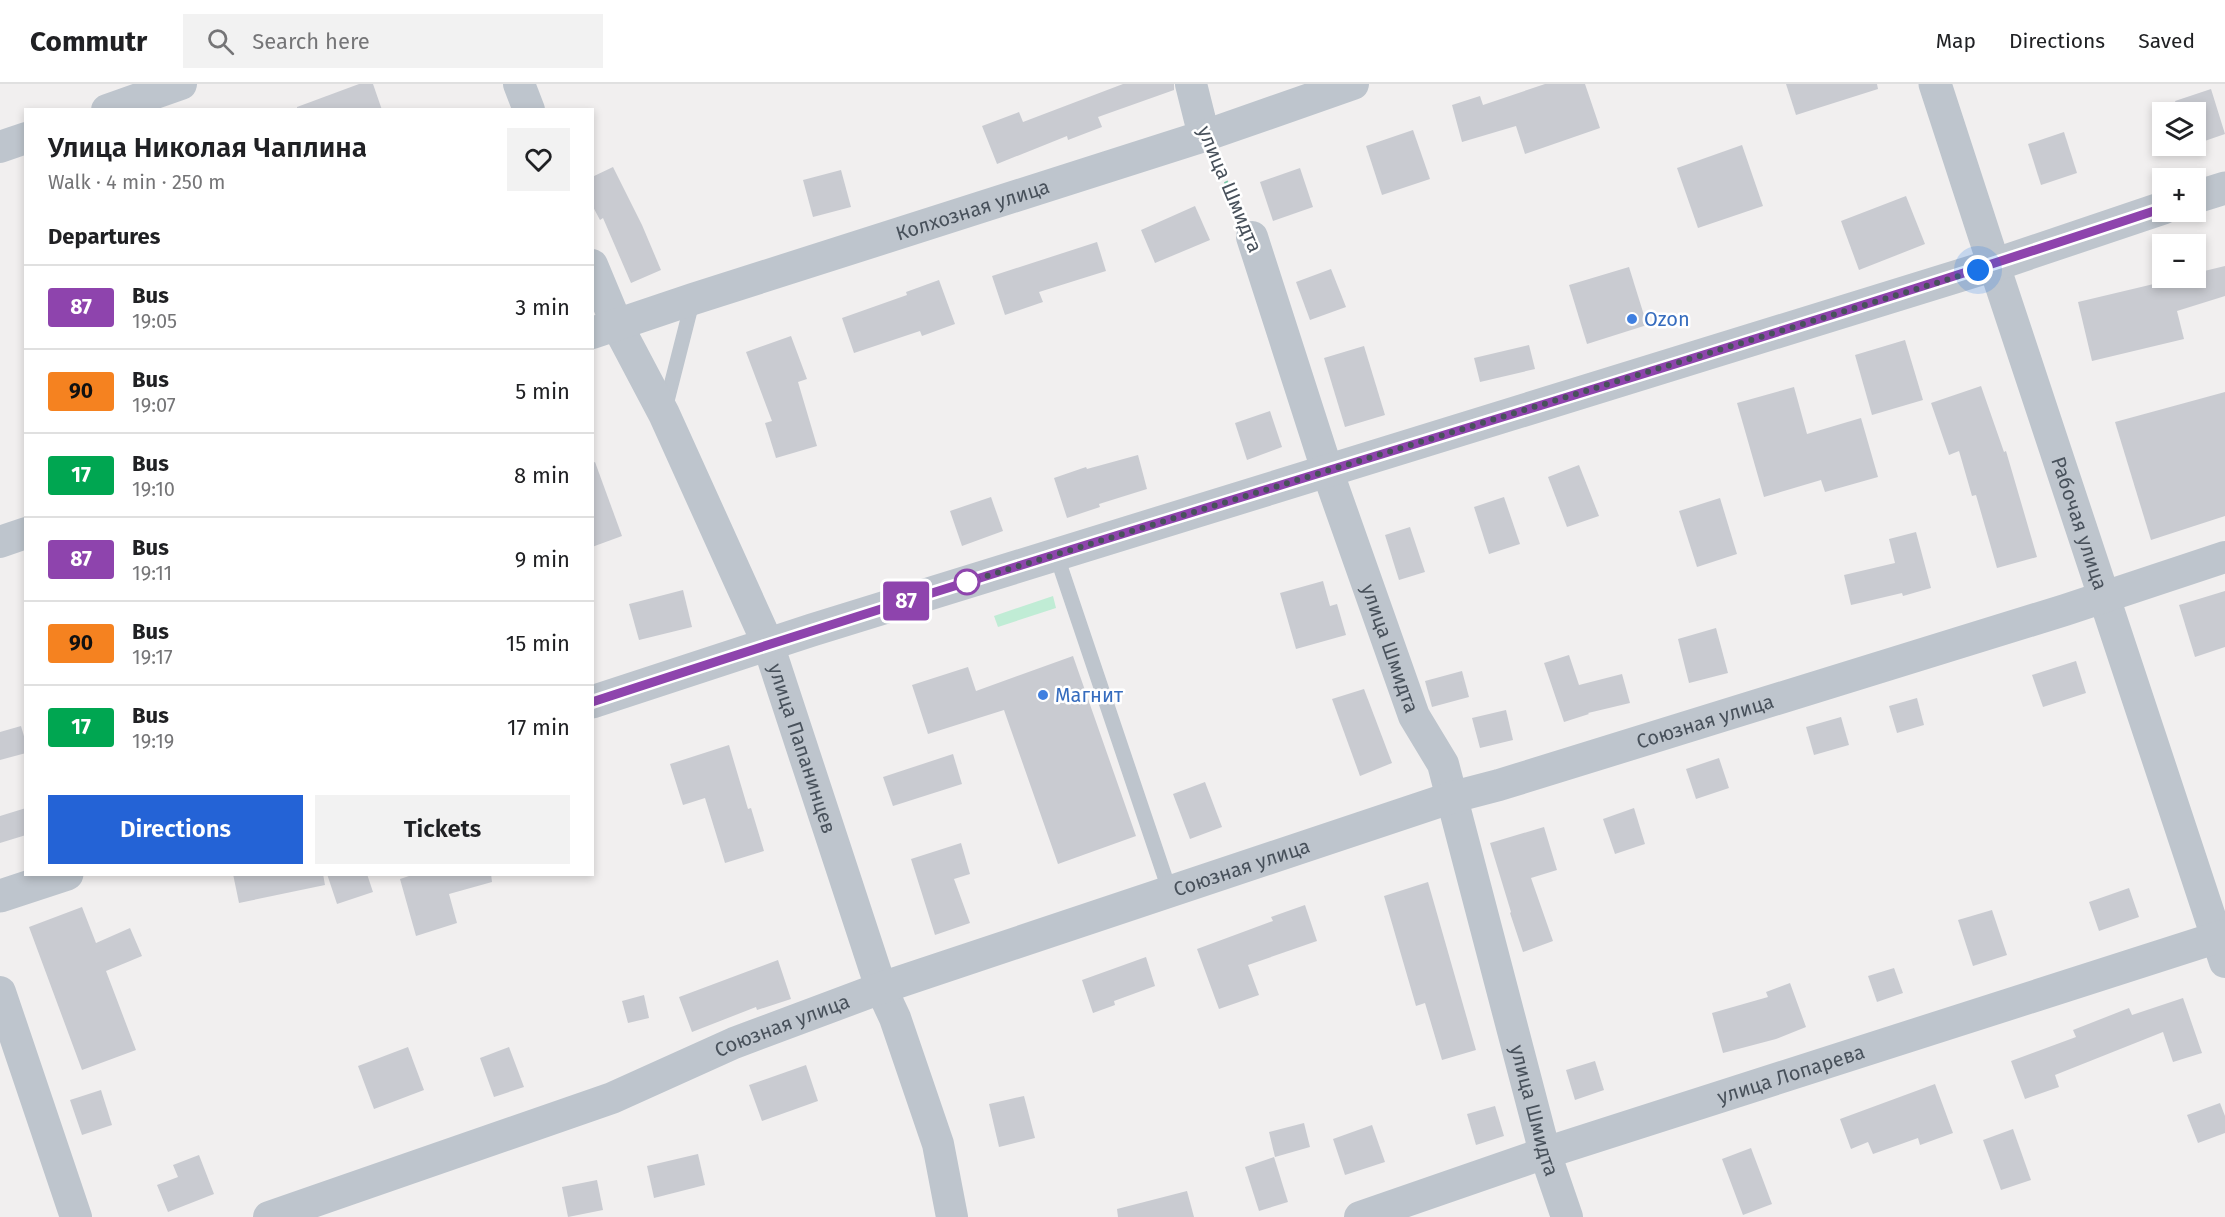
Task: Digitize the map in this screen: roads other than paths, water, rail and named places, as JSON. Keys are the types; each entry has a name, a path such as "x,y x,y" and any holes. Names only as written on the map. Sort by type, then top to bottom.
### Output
{"street":[{"path":"113,108 181,84"},
{"path":"519,84 528,108"},
{"name":"улица Шмидта","path":"1191,84 1204,136"},
{"name":"Колхозная улица","path":"605,329 1204,136 1353,84"},
{"name":"Рабочая улица","path":"1935,84 2104,597 2222,945"},
{"path":"0,147 24,139"},
{"path":"2206,194 2225,188"},
{"path":"594,701 1056,554 1994,265 2152,212"},
{"name":"улица Шмидта","path":"1252,237 1327,470 1414,716 1443,764 1545,1153 1567,1217"},
{"name":"улица Папанинцев","path":"594,275 605,329 664,414 768,644 881,988 895,1018 938,1144 952,1217"},
{"path":"0,542 24,534"},
{"name":"Союзная улица","path":"269,1217 612,1098 734,1043 881,988 1453,797 1499,785 2104,597 2225,557"},
{"path":"0,897 61,876"},
{"name":"улица Лопарева","path":"1360,1217 1545,1153 2222,945"},
{"path":"0,993 76,1217"}],"lane":[{"path":"664,414 693,299"},
{"path":"1056,554 1170,892"}],"place":[{"name":"Ozon","path":"1632,319"},
{"name":"Магнит","path":"1043,695"}]}
